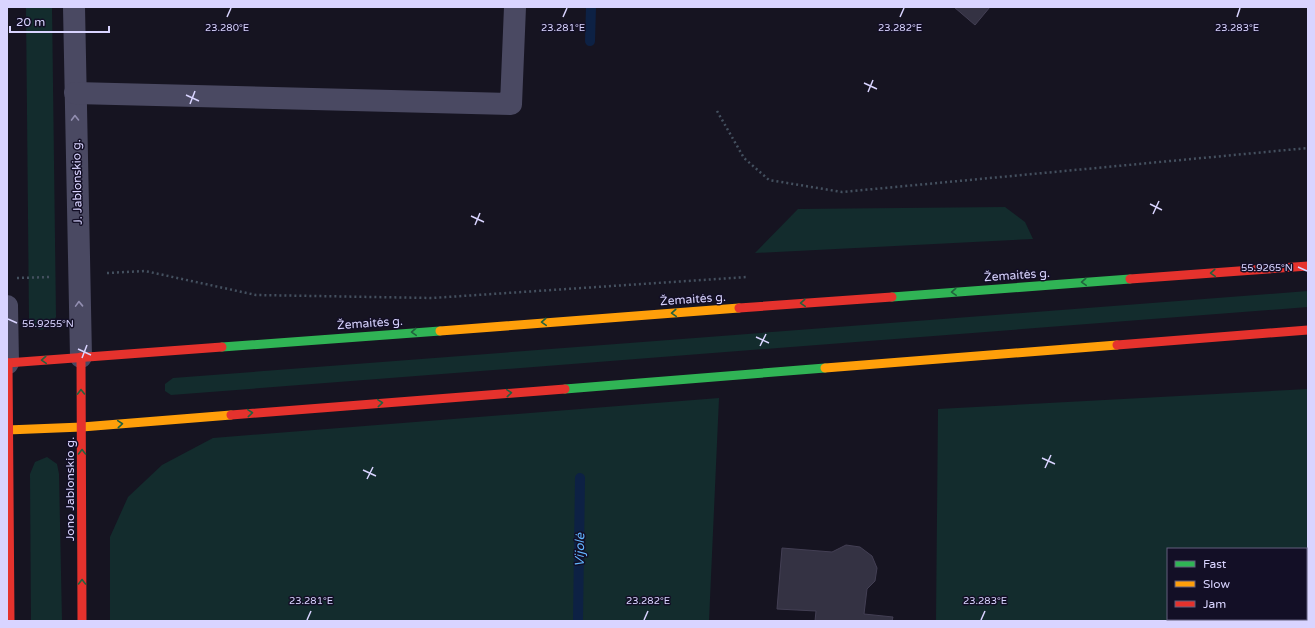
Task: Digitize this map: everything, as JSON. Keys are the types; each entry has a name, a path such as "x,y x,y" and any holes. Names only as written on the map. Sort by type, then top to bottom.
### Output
{"main road":[{"name":"Žemaitės g.","path":"8,363 1308,266"},
{"path":"8,430 82,427 1308,330"},
{"name":"Jono Jablonskio g.","path":"81,357 82,621"},
{"path":"8,363 10,621"}],"street":[{"name":"J. Jablonskio g.","path":"74,7 78,275 81,357"},
{"path":"75,93 511,104 515,7"},
{"path":"7,306 8,363"}],"path":[{"path":"717,111 744,158 769,180 842,192 1308,148"},
{"path":"15,279 145,271 256,295 432,298 751,277"}],"green space":[{"path":"26,7 52,7 56,317 50,327 41,330 33,326 29,321"},
{"path":"1005,207 1025,222 1033,239 755,253 798,209"},
{"path":"1308,291 1308,307 171,395 165,391 165,384 173,378"},
{"path":"1308,389 1308,621 936,621 938,409"},
{"path":"719,398 709,621 110,621 110,537 128,497 162,465 213,438"},
{"path":"47,457 57,464 59,474 62,621 31,621 30,474 35,462"}],"building":[{"path":"954,7 990,7 975,25"},
{"path":"846,545 860,547 872,556 877,568 875,581 867,589 864,614 893,617 892,621 815,621 816,611 777,609 782,548 832,552"}],"waterway":[{"name":"Vijolė","path":"590,41 591,7"},
{"name":"Vijolė","path":"578,621 580,478"}],"traffic: fast":[{"path":"892,297 1130,279"},
{"path":"222,347 440,331"},
{"path":"565,389 825,368"}],"traffic: slow":[{"path":"440,331 739,308"},
{"path":"825,368 1117,345"},
{"path":"7,430 82,427 231,415"}],"traffic: jam":[{"path":"1130,279 1308,266"},
{"path":"739,308 892,297"},
{"path":"1117,345 1308,330"},
{"path":"7,363 222,347"},
{"path":"81,357 82,621"},
{"path":"8,363 10,621"},
{"path":"231,415 565,389"}]}
